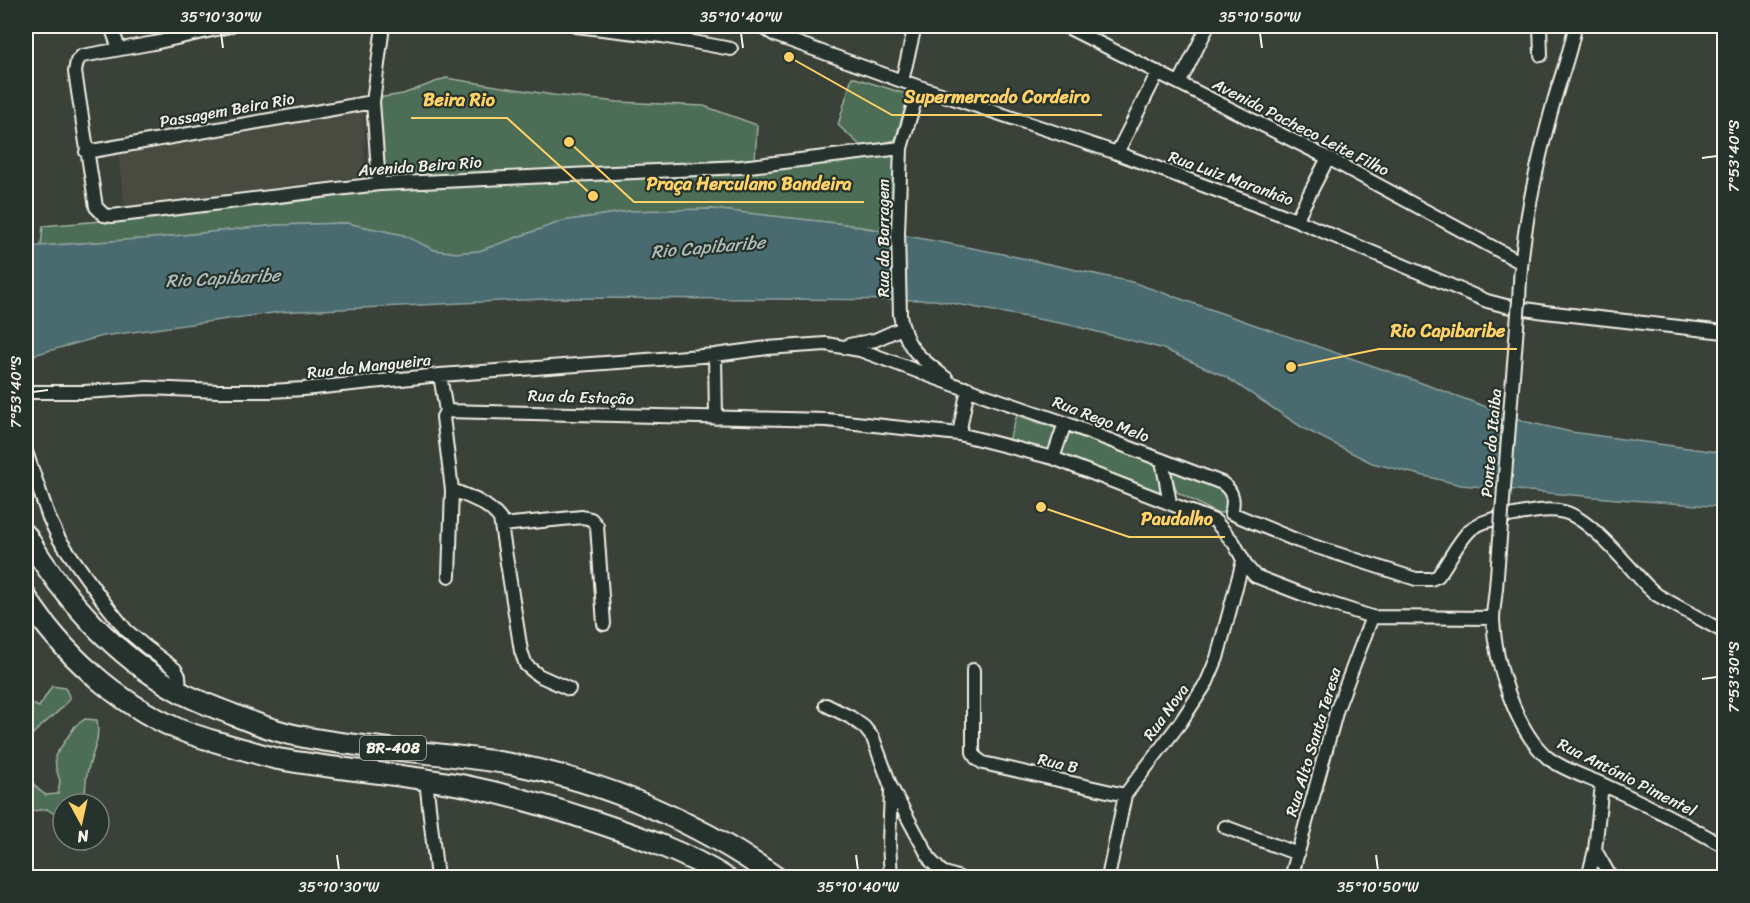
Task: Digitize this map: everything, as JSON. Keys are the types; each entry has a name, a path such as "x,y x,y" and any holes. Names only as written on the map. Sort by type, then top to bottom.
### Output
{"highway":[{"name":"BR-408","path":"26,535 44,565 99,630 129,657 180,692 201,702 252,722 303,737 512,765 611,791 703,831 777,878"},
{"name":"BR-408","path":"26,597 39,617 73,657 139,708 177,728 207,739 276,758 426,780 506,795 627,832 675,851 726,878"}],"street":[{"path":"111,26 119,49 166,41 210,27 230,26"},
{"path":"379,184 374,102 383,26"},
{"path":"576,26 664,31 731,49"},
{"name":"Rua Luiz Maranhão","path":"761,26 775,35 919,87 1117,153 1296,220 1487,302 1545,312 1725,332"},
{"path":"902,81 915,26"},
{"name":"Avenida Pacheco Leite Filho","path":"1065,26 1328,158 1520,262"},
{"path":"1180,82 1208,26"},
{"path":"1540,26 1541,56"},
{"name":"Ponte do Itaiba","path":"1496,588 1519,301 1520,262 1526,218 1575,26"},
{"name":"Avenida Beira Rio","path":"119,49 82,56 75,64 86,152 96,207 107,216 379,184 741,167 901,148"},
{"path":"1117,153 1158,72"},
{"name":"Rua da Barragem","path":"919,87 901,148 898,233 901,321 908,345 955,385"},
{"name":"Passagem Beira Rio","path":"86,152 374,102"},
{"path":"1296,220 1328,158"},
{"path":"841,345 875,340 901,321"},
{"name":"Rua da Mangueira","path":"26,392 84,392 148,388 271,391 440,375 716,355 810,344 841,345"},
{"name":"Rua Rego Melo","path":"841,345 1065,423 1222,483 1232,492 1234,501 1231,513"},
{"path":"716,355 716,418"},
{"path":"440,375 446,411 443,417 452,490 449,576"},
{"path":"959,434 968,388"},
{"name":"Rua da Estação","path":"446,411 827,420 959,434 1053,458 1215,521"},
{"path":"1053,458 1065,423"},
{"path":"26,452 49,518 59,538 126,630 175,669 179,676 180,692"},
{"path":"1162,460 1170,503"},
{"path":"452,490 491,509 500,519 521,651 526,664 538,675 569,689"},
{"path":"1215,521 1231,513 1289,537 1398,574 1425,579 1438,576 1470,530 1482,523 1527,513 1563,512 1585,522 1657,595 1725,632"},
{"path":"502,525 582,517 591,519 597,526 604,624"},
{"path":"1215,521 1234,543 1251,572 1262,579 1307,596 1372,617 1493,618"},
{"name":"Rua Nova","path":"1108,878 1125,795 1174,731 1207,682 1217,658 1243,561"},
{"name":"Rua António Pimentel","path":"1496,588 1494,638 1500,665 1510,697 1526,730 1543,753 1551,760 1580,775 1725,846"},
{"name":"Rua Alto Santa Teresa","path":"1291,878 1337,709 1372,617"},
{"name":"Rua B","path":"974,670 973,752 976,758 983,763 1125,795"},
{"path":"826,705 850,717 864,727 873,738 891,787 935,866 942,872 960,878"},
{"path":"426,780 437,878"},
{"path":"1588,878 1595,850 1602,784"},
{"path":"891,787 889,842 891,878"},
{"path":"1225,828 1298,854"},
{"path":"1595,850 1611,878"}],"shaded area":[{"path":"364,109 365,176 124,207 118,150"}],"green space":[{"path":"852,77 909,95 895,140 863,148 838,125"},
{"path":"446,78 553,95 618,102 704,106 757,125 755,160 385,179 377,98 403,94"},
{"path":"901,148 898,233 844,224 711,209 630,211 563,221 479,251 456,253 434,250 403,235 346,223 278,225 155,238 41,246 43,226 113,220 379,184 774,164"},
{"path":"1017,415 1156,463 1162,493 1009,440"},
{"path":"1175,469 1223,485 1227,494 1227,508 1222,513 1216,513 1177,492 1170,471"},
{"path":"52,686 65,688 70,698 26,742 26,703 39,707"},
{"path":"85,719 97,720 97,739 87,775 85,792 58,792 60,781 55,756 75,726"},
{"path":"26,760 36,787 46,795 51,795 51,812 47,809 26,814"}],"water":[{"name":"Rio Capibaribe","path":"711,209 844,224 998,253 1132,282 1527,422 1571,432 1724,453 1724,507 1461,485 1372,463 1303,428 1226,377 1161,348 1070,325 935,300 564,298 280,312 103,336 26,357 26,247 155,238 278,225 346,223 403,235 434,250 456,253 479,251 563,221 630,211"}],"place":[{"name":"Supermercado Cordeiro","path":"789,57"},
{"name":"Praça Herculano Bandeira","path":"569,142"},
{"name":"Beira Rio","path":"593,196"},
{"name":"Rio Capibaribe","path":"1291,367"},
{"name":"Paudalho","path":"1041,507"}]}
